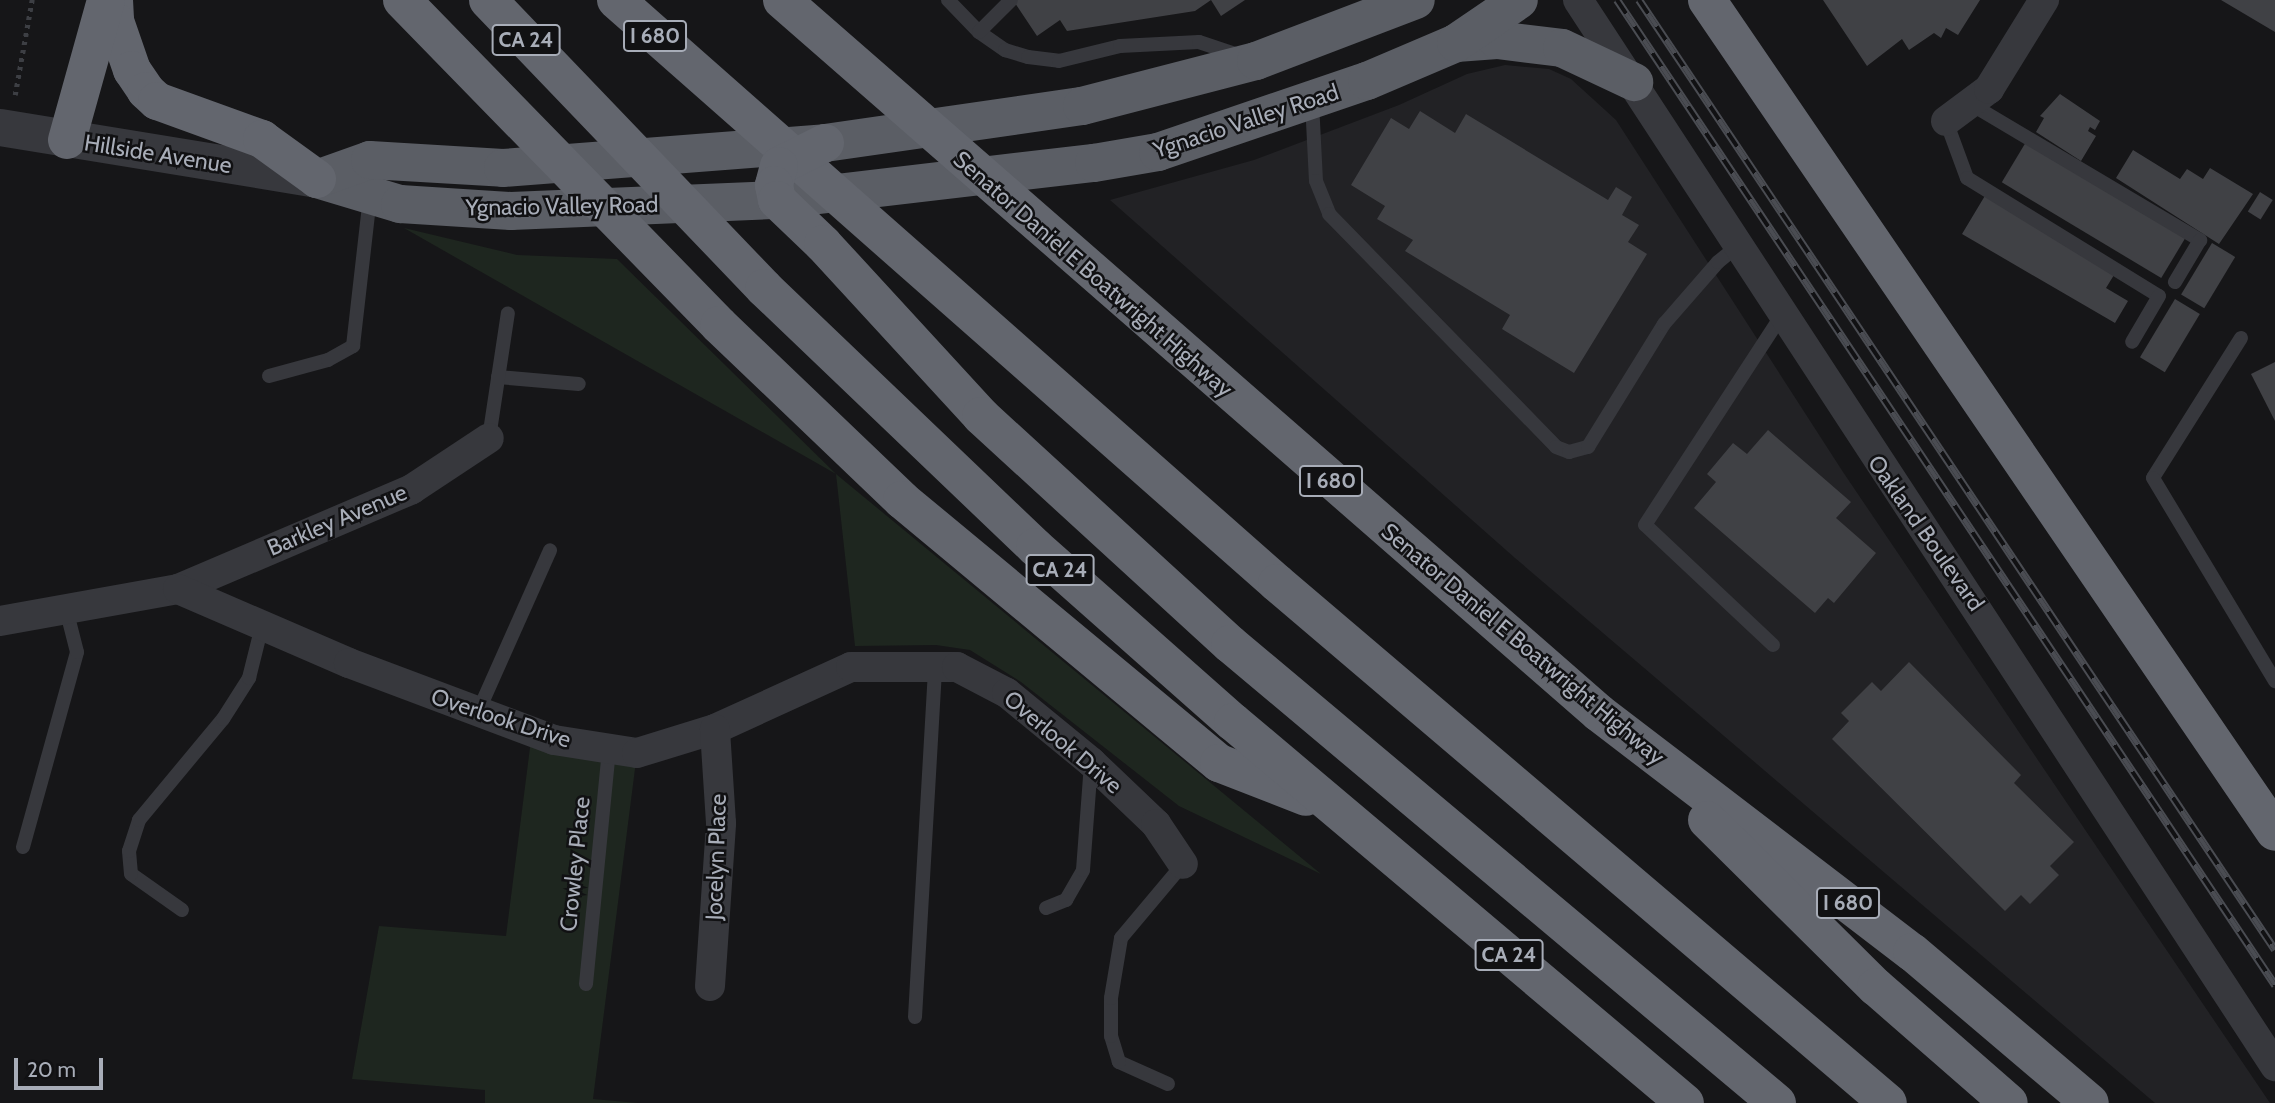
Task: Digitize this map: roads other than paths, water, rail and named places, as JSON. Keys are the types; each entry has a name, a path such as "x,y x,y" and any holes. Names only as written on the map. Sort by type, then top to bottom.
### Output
{"highway":[{"path":"67,140 106,0"},
{"path":"114,0 115,21 132,70 146,92 157,101 262,139 317,179"},
{"path":"402,0 719,325 902,500 1219,763 1334,808"},
{"name":"CA 24","path":"488,0 796,320 1035,547 1334,808 1685,1103"},
{"name":"I 680","path":"616,0 1141,464 1888,1103"},
{"name":"Senator Daniel E Boatwright Highway","path":"782,0 1599,713 1912,952 2090,1103"},
{"name":"Ygnacio Valley Road","path":"317,179 370,160 503,167 825,142 1082,106 1256,61 1416,0"},
{"name":"Ygnacio Valley Road","path":"317,179 400,204 511,211 777,200 1158,152 1312,100 1456,43 1520,0"},
{"path":"1707,0 2275,832"},
{"path":"1456,43 1497,40 1562,48 1634,82"},
{"path":"825,142 779,166 774,185 777,200 823,244 981,416 1180,600 1777,1103"},
{"path":"1599,713 1858,970 2009,1103"}],"street":[{"name":"Oakland Boulevard","path":"1578,0 1784,310 1871,454 1985,617 2275,1066"},
{"path":"1957,112 1989,89 2045,0"},
{"name":"Hillside Avenue","path":"7,111 67,140 317,179"},
{"name":"Barkley Avenue","path":"178,589 412,489 489,438"},
{"path":"0,621 178,589"},
{"name":"Overlook Drive","path":"178,589 261,626 554,740 637,753 715,729 850,667 935,664 957,667 1007,693 1091,762 1156,824 1183,864"},
{"name":"Jocelyn Place","path":"710,986 721,823 715,729"}],"lane":[{"path":"948,0 979,32 1004,50 1059,61 1120,46 1199,42 1256,61"},
{"path":"979,32 1012,0"},
{"path":"1312,100 1316,181 1329,214 1556,447 1569,452 1588,447 1664,324 1718,261 1741,244"},
{"path":"1957,112 2200,240 2175,282"},
{"path":"1957,112 1967,178 2159,296 2132,342"},
{"path":"269,376 328,360 353,346 370,195"},
{"path":"1773,645 1645,525 1784,310"},
{"path":"489,438 508,313"},
{"path":"2241,338 2153,478 2275,681"},
{"path":"498,377 579,384"},
{"path":"478,712 550,550"},
{"path":"23,847 77,652 66,609"},
{"path":"182,910 131,874 129,851 139,820 223,719 249,678 261,626"},
{"path":"915,1017 935,664"},
{"name":"Crowley Place","path":"586,984 609,748"},
{"path":"1046,908 1066,900 1083,870 1091,762"},
{"path":"1168,1084 1119,1062 1111,1036 1111,998 1121,938 1183,864"}],"railway":[{"path":"1617,0 2275,985"},
{"path":"1639,0 2275,950"}]}
